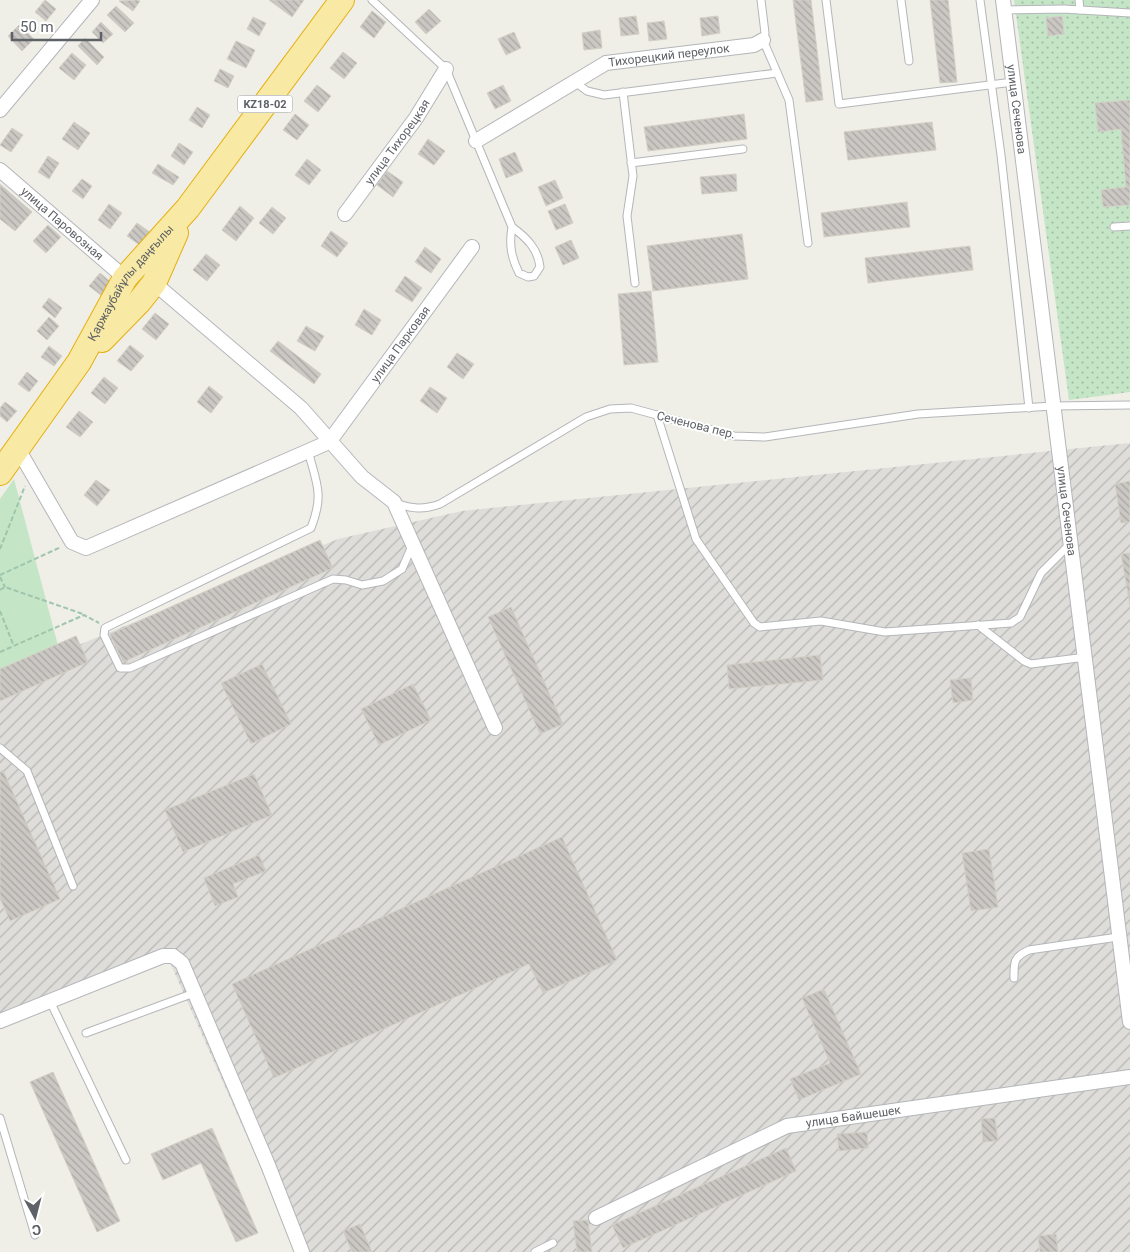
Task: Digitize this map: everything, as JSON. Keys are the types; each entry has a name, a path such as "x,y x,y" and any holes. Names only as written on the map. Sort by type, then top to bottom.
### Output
{"highway":[{"name":"Қаржаубайұлы даңғылы","path":"0,473 128,289 152,270 188,208 342,0"}],"street":[{"path":"0,110 92,0"},
{"name":"улица Сеченова","path":"1004,5 1130,1022"},
{"name":"Тихорецкий переулок","path":"476,141 606,63 754,45 763,40"},
{"name":"улица Тихорецкая","path":"345,214 416,118 446,69"},
{"name":"улица Паровозная","path":"0,170 128,289"},
{"name":"улица Парковая","path":"329,442 472,248"},
{"path":"152,270 301,408 329,442 362,477 394,502 414,543 495,728"},
{"path":"18,449 72,542 86,548 329,442"},
{"path":"0,1021 168,956 173,956 182,963 268,1164 302,1252"},
{"name":"улица Байшешек","path":"596,1218 787,1126 1130,1077"}],"lane":[{"path":"372,0 446,69 512,226 527,238 539,259 540,267 534,276 528,277 519,273 512,258 510,241 512,226"},
{"path":"761,0 765,33 763,40 790,108 808,243"},
{"path":"826,0 839,104 1013,82"},
{"path":"901,0 909,61"},
{"path":"980,0 992,85 1029,408"},
{"path":"1080,0 1080,10"},
{"path":"1004,5 1130,13"},
{"path":"575,82 596,94 777,73"},
{"path":"623,92 633,176 627,216 635,284"},
{"path":"632,163 743,149"},
{"path":"1114,227 1130,226"},
{"name":"Сеченова пер.","path":"394,502 410,508 427,509 440,504 586,417 610,409 631,408 734,436 765,437 918,414 1053,406 1130,405"},
{"path":"657,415 696,539 754,623 760,627 821,622 885,632 1011,623 1020,617 1042,573 1072,542"},
{"path":"308,452 318,489 319,507 312,528 105,628 104,635 120,668 130,668 333,579 346,580 362,585 383,581 402,569 414,543"},
{"path":"978,625 1024,661 1031,664 1086,657"},
{"path":"0,748 27,771 73,886"},
{"path":"1014,978 1014,961 1018,955 1028,950 1118,936"},
{"path":"86,1033 194,993"},
{"path":"50,1001 126,1160"},
{"path":"0,1118 35,1235"},
{"path":"535,1252 553,1243"}],"path":[{"path":"0,549 31,470"},
{"path":"72,542 0,576 5,587 89,616 105,628"},
{"path":"0,590 5,587"},
{"path":"0,612 14,645"},
{"path":"0,652 84,615"}],"shaded area":[{"path":"1130,443 1130,1252 298,1252 165,951 0,1019 0,680 71,648 338,539 462,511"}],"green space":[{"path":"1014,0 1130,0 1130,392 1069,400"},
{"path":"14,479 60,653 0,680 0,499"}],"building":[{"path":"45,0 56,9 46,21 35,12"},
{"path":"269,0 304,0 292,17"},
{"path":"793,0 811,0 823,100 806,102"},
{"path":"930,0 948,0 957,82 940,83"},
{"path":"119,1 140,1 133,11"},
{"path":"116,6 134,23 125,32 107,15"},
{"path":"429,9 441,21 426,34 415,22"},
{"path":"372,11 386,22 374,38 360,27"},
{"path":"636,16 639,34 621,36 619,18"},
{"path":"718,16 720,33 702,36 700,18"},
{"path":"1062,16 1064,34 1048,36 1046,18"},
{"path":"253,17 266,23 259,36 247,29"},
{"path":"664,21 667,39 649,41 647,23"},
{"path":"101,22 113,34 103,43 92,32"},
{"path":"19,25 34,39 22,51 8,36"},
{"path":"600,30 602,48 584,50 582,33"},
{"path":"514,32 521,48 506,55 498,39"},
{"path":"85,38 104,57 97,65 78,46"},
{"path":"236,41 255,50 246,68 227,59"},
{"path":"343,52 357,63 344,79 330,68"},
{"path":"72,53 86,65 74,80 59,68"},
{"path":"220,69 234,76 228,88 214,81"},
{"path":"317,85 331,96 318,112 304,101"},
{"path":"503,85 511,101 495,109 487,93"},
{"path":"1130,100 1130,205 1103,207 1101,190 1126,187 1121,129 1098,132 1095,103"},
{"path":"197,107 210,115 202,128 189,120"},
{"path":"295,114 309,125 297,140 283,130"},
{"path":"744,114 747,139 648,151 644,127"},
{"path":"74,122 90,133 78,150 62,139"},
{"path":"932,122 936,150 848,160 844,132"},
{"path":"12,128 23,135 11,152 0,145"},
{"path":"428,139 445,151 434,165 418,154"},
{"path":"179,143 193,152 184,165 171,156"},
{"path":"515,152 523,171 506,178 499,159"},
{"path":"48,156 59,163 49,179 38,172"},
{"path":"307,159 321,170 309,185 295,175"},
{"path":"158,164 179,177 173,185 152,173"},
{"path":"387,171 403,182 393,197 377,185"},
{"path":"736,174 737,191 702,194 700,177"},
{"path":"82,179 92,186 83,199 72,191"},
{"path":"555,180 563,198 546,206 538,187"},
{"path":"0,184 32,212 15,231 0,219"},
{"path":"907,202 910,227 824,237 821,213"},
{"path":"109,204 122,213 110,229 98,220"},
{"path":"565,204 573,223 556,230 548,211"},
{"path":"240,206 254,218 236,241 222,230"},
{"path":"272,207 286,218 273,234 259,223"},
{"path":"137,223 151,233 141,246 127,236"},
{"path":"48,225 61,237 46,253 33,241"},
{"path":"331,231 348,243 337,257 321,246"},
{"path":"742,234 748,279 653,291 647,246"},
{"path":"571,240 579,258 563,265 555,247"},
{"path":"970,246 973,270 868,283 865,258"},
{"path":"425,247 441,259 431,273 415,262"},
{"path":"206,254 220,265 207,281 193,270"},
{"path":"100,273 112,283 102,296 89,286"},
{"path":"405,276 422,288 412,302 395,291"},
{"path":"651,291 658,362 624,365 618,294"},
{"path":"49,298 62,308 55,318 42,307"},
{"path":"364,309 381,320 372,335 355,325"},
{"path":"155,313 169,324 156,340 142,329"},
{"path":"49,317 59,326 47,340 37,331"},
{"path":"306,326 324,336 315,351 297,341"},
{"path":"278,341 321,374 314,384 270,351"},
{"path":"130,345 144,356 131,371 117,361"},
{"path":"49,346 62,356 54,366 41,357"},
{"path":"457,353 474,364 463,379 447,367"},
{"path":"27,372 38,381 29,392 18,384"},
{"path":"104,377 118,388 105,404 91,393"},
{"path":"209,386 223,397 211,413 197,402"},
{"path":"430,387 447,398 437,413 420,401"},
{"path":"5,402 17,411 7,422 0,416 0,408"},
{"path":"79,411 93,422 80,437 66,427"},
{"path":"96,480 110,490 97,506 84,495"},
{"path":"1130,481 1130,522 1121,523 1115,484"},
{"path":"320,540 333,568 123,662 110,634"},
{"path":"1130,553 1130,606 1121,554"},
{"path":"511,607 563,724 540,734 488,617"},
{"path":"76,636 88,662 0,701 0,669"},
{"path":"820,655 823,680 729,689 727,665"},
{"path":"262,664 291,724 251,744 221,683"},
{"path":"971,678 973,700 953,703 950,680"},
{"path":"413,684 431,720 379,745 361,709"},
{"path":"3,770 60,899 10,921 0,898 0,772"},
{"path":"254,774 272,815 183,852 165,810"},
{"path":"562,837 617,960 543,993 529,964 274,1078 232,984"},
{"path":"989,849 998,907 971,911 962,853"},
{"path":"259,855 266,871 233,884 238,897 215,906 204,878"},
{"path":"824,989 861,1074 799,1100 790,1079 830,1063 802,998"},
{"path":"53,1072 120,1221 97,1232 30,1082"},
{"path":"995,1118 998,1141 983,1142 981,1119"},
{"path":"212,1128 258,1233 236,1242 201,1163 163,1180 151,1154"},
{"path":"867,1132 868,1148 839,1151 837,1134"},
{"path":"786,1148 796,1171 623,1248 612,1225"},
{"path":"588,1220 592,1252 577,1252 573,1221"},
{"path":"360,1224 372,1252 352,1252 343,1231"},
{"path":"1056,1234 1058,1252 1040,1252 1038,1236"}]}
